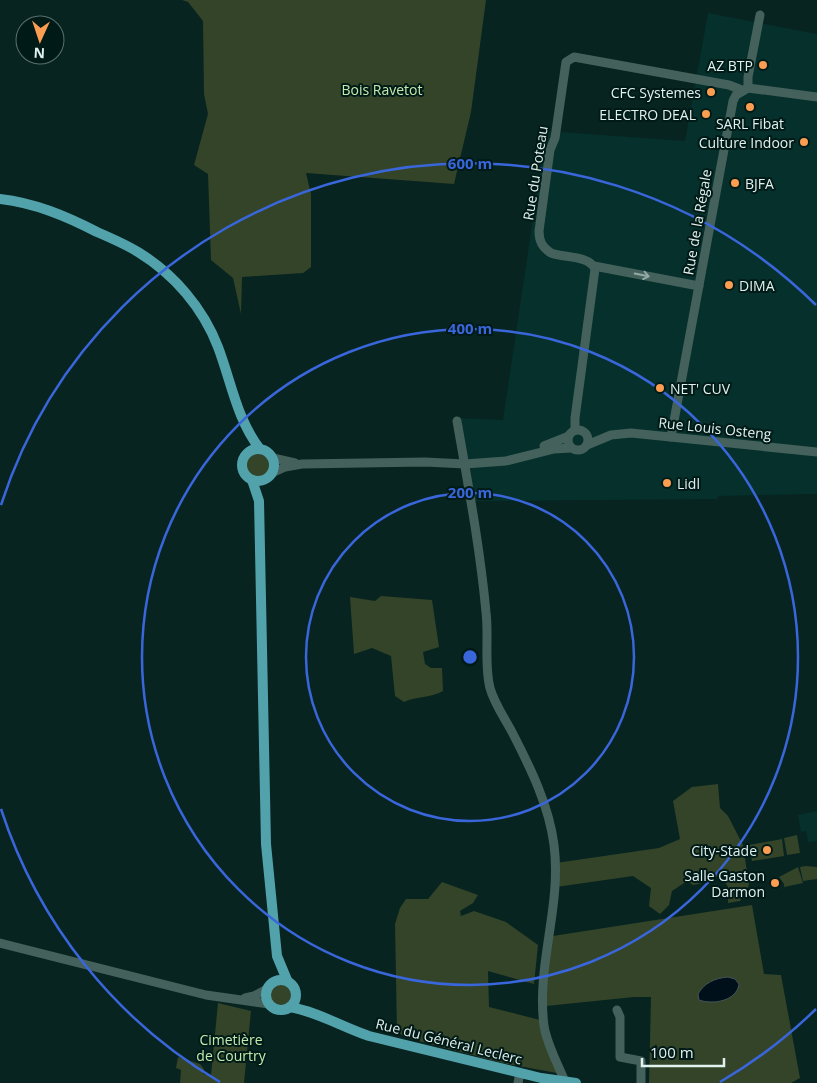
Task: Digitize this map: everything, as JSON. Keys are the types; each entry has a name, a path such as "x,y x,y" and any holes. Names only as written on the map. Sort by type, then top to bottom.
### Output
{"main road":[{"path":"0,199 28,204 51,211 84,225 137,251 170,276 194,304 211,332 246,429 260,449"},
{"path":"246,429 246,454"},
{"path":"259,501 274,465 273,458 267,452 260,449 254,449 246,454 242,461 242,468 246,476 259,482 269,476"},
{"path":"252,480 259,501 266,844 277,956 287,980 294,986 296,995 293,1004 281,1010 269,1004 266,994 270,986 277,956"},
{"path":"270,986 282,979 287,980"},
{"name":"Rue du Général Leclerc","path":"296,995 319,1014 346,1028 369,1036 519,1078 576,1083"},
{"name":"Rue du Général Leclerc","path":"290,1007 319,1014"}],"street":[{"path":"760,15 745,89 817,97"},
{"name":"Rue du Poteau","path":"699,286 594,266 586,260 551,253 543,246 539,236 550,150 555,138 566,62 574,57 745,89"},
{"name":"Rue de la Régale","path":"671,437 733,101 736,95 745,89"},
{"path":"571,448 568,443 575,418 596,274 594,266"},
{"path":"457,421 487,614 489,685 496,703 535,780 547,813 554,844 556,887 542,995 544,1027 549,1046 565,1082"},
{"path":"269,476 285,467 302,464 506,461 554,450 571,448 580,450 587,445 588,439 585,433 572,433 552,444 518,453 464,461"},
{"name":"Rue Louis Osteng","path":"585,433 611,436"},
{"name":"Rue Louis Osteng","path":"587,445 611,436 631,433 817,452"},
{"path":"273,458 302,464"},
{"path":"0,943 210,995 269,1004"},
{"path":"240,1000 254,996 270,986"},
{"path":"617,1010 620,1016 620,1057 642,1061 642,1083"}],"shaded area":[{"path":"708,13 817,34 817,494 718,496 717,499 474,501 459,418 503,420 546,131 685,141"},
{"path":"817,811 817,841 808,842 806,831 801,832 798,815"},
{"path":"728,977 735,979 739,984 737,990 729,998 717,1002 699,1000 698,994 700,990 707,984 714,980"}],"green space":[{"name":"Bois Ravetot","path":"182,0 486,0 471,112 454,184 306,173 311,194 311,267 303,273 242,277 241,314 233,278 211,260 208,174 194,165 208,114 204,94 203,21 188,2"},
{"path":"258,453 266,457 270,465 266,473 258,477 250,473 246,465 250,457"},
{"path":"381,596 432,600 439,647 423,652 425,664 431,668 442,668 443,691 404,702 395,696 391,656 372,648 354,654 350,597 375,601"},
{"path":"718,784 720,808 728,816 743,845 749,885 740,901 728,903 728,887 721,876 693,885 687,881 672,891 669,905 660,914 649,906 651,888 633,876 556,887 556,863 659,848 680,839 673,801 692,787"},
{"path":"797,835 800,853 787,855 784,838"},
{"name":"City-Stade","path":"782,839 784,856 752,861 749,845"},
{"path":"798,867 803,883 784,887 779,877"},
{"path":"800,867 817,867 817,879 803,881"},
{"path":"442,882 478,895 473,903 460,911 461,916 474,911 506,922 538,945 534,984 488,971 489,1007 540,1020 557,1073 503,1063 407,1038 397,1032 395,924 400,908 406,899 428,899"},
{"path":"752,905 764,974 781,975 800,1078 791,1083 649,1083 651,997 546,1006 545,980 553,936"},
{"path":"281,983 289,986 292,994 289,1002 281,1005 273,1002 270,994 273,986"},
{"name":"Cimetière de Courtry","path":"218,1003 251,1011 244,1083 180,1083 181,1070 176,1068 178,1057 200,1064 204,1069 203,1074 211,1075"}],"place":[{"name":"AZ BTP","path":"763,65"},
{"name":"CFC Systemes","path":"711,92"},
{"name":"SARL Fibat","path":"750,107"},
{"name":"ELECTRO DEAL","path":"706,114"},
{"name":"Culture Indoor","path":"804,142"},
{"name":"BJFA","path":"735,183"},
{"name":"DIMA","path":"729,285"},
{"name":"NET' CUV","path":"660,388"},
{"name":"Lidl","path":"667,483"},
{"name":"City-Stade","path":"767,850"},
{"name":"Salle Gaston Darmon","path":"775,883"}]}
